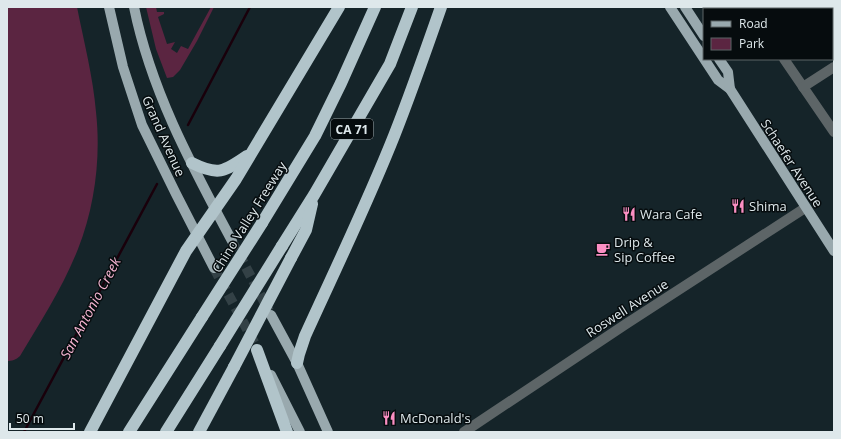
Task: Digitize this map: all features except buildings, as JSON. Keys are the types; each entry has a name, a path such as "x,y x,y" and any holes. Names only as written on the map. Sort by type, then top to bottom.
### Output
{"highway":[{"path":"90,432 186,251 215,210 251,154 338,7"},
{"name":"Chino Valley Freeway","path":"129,432 262,223 314,136 342,83 375,7"},
{"name":"CA 71","path":"166,432 314,194 390,64 412,7"},
{"path":"297,363 305,336 394,137 441,7"},
{"path":"192,163 209,170 220,171 232,166 251,154"},
{"path":"199,432 306,230 314,194"},
{"path":"256,347 287,432"}],"main road":[{"name":"Grand Avenue","path":"109,7 129,87 150,144 214,268"},
{"name":"Grand Avenue","path":"134,7 150,68 167,112 215,210 232,241"},
{"name":"Schaefer Avenue","path":"670,7 703,57"},
{"path":"685,7 703,34"},
{"name":"Schaefer Avenue","path":"705,60 718,80 730,89 805,208 834,250"},
{"name":"Schaefer Avenue","path":"720,60 728,72 730,89"},
{"path":"271,314 297,363 328,432"},
{"path":"256,347 300,432"}],"street":[{"path":"785,60 834,132"},
{"path":"803,87 834,67"},
{"name":"Roswell Avenue","path":"464,432 630,321 805,208"}],"green space":[{"path":"7,7 77,7 93,86 98,146 95,181 89,216 78,249 66,277 20,356 14,360 7,361"},
{"path":"146,7 156,7 157,12 164,12 164,14 158,17 167,44 175,42 171,49 177,53 181,46 188,49 211,7 214,7 197,41 180,70 173,77 167,78 156,49"}],"waterway":[{"name":"San Antonio Creek","path":"188,125 250,7"},
{"name":"San Antonio Creek","path":"24,432 157,184"}],"tunnel":[{"path":"232,241 269,311"},
{"path":"214,268 255,344"}],"place":[{"name":"Shima","path":"738,206"},
{"name":"Wara Cafe","path":"629,214"},
{"name":"Drip & Sip Coffee","path":"603,249"},
{"name":"McDonald's","path":"389,418"}]}
